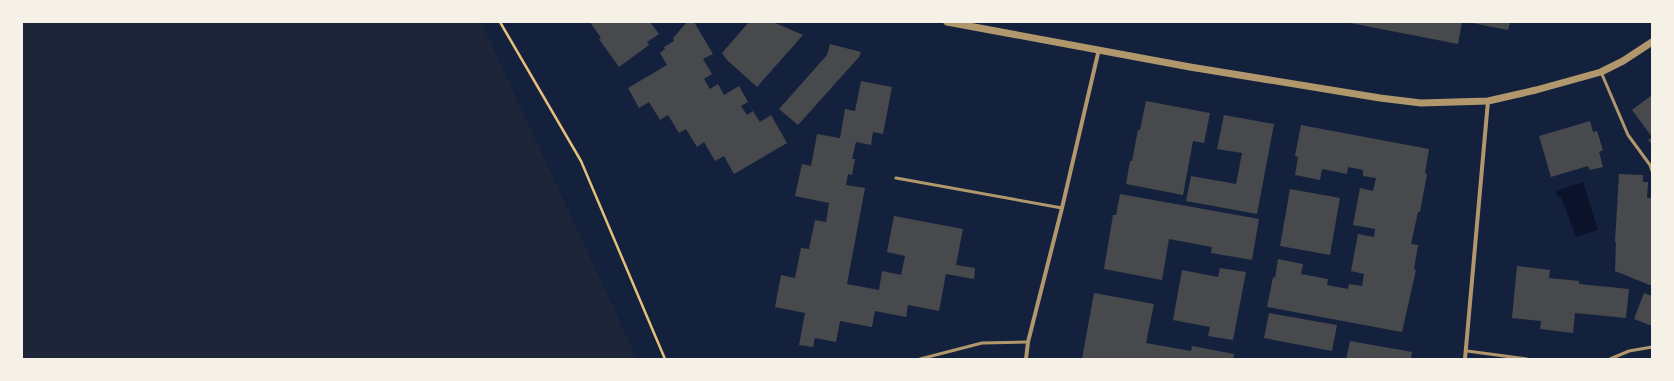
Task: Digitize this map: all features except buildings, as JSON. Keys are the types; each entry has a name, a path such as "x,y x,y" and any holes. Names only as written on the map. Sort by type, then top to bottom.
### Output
{"street":[{"path":"947,22 1190,67 1380,98 1421,103 1488,101 1536,90 1601,72 1623,61 1652,42"},
{"path":"1026,359 1028,342 1062,208 1099,49"},
{"path":"1465,359 1488,101"}],"lane":[{"path":"1601,72 1628,135 1650,165 1652,171"},
{"path":"896,178 1062,208"},
{"path":"920,359 982,343 1028,342"},
{"path":"1610,359 1629,351 1652,347"},
{"path":"1467,350 1527,359"}],"path":[{"path":"500,22 581,161 665,359"}],"shaded area":[{"path":"22,22 481,22 637,359 22,359"},
{"path":"1583,182 1598,230 1576,237 1561,197 1557,196 1556,191"}]}
